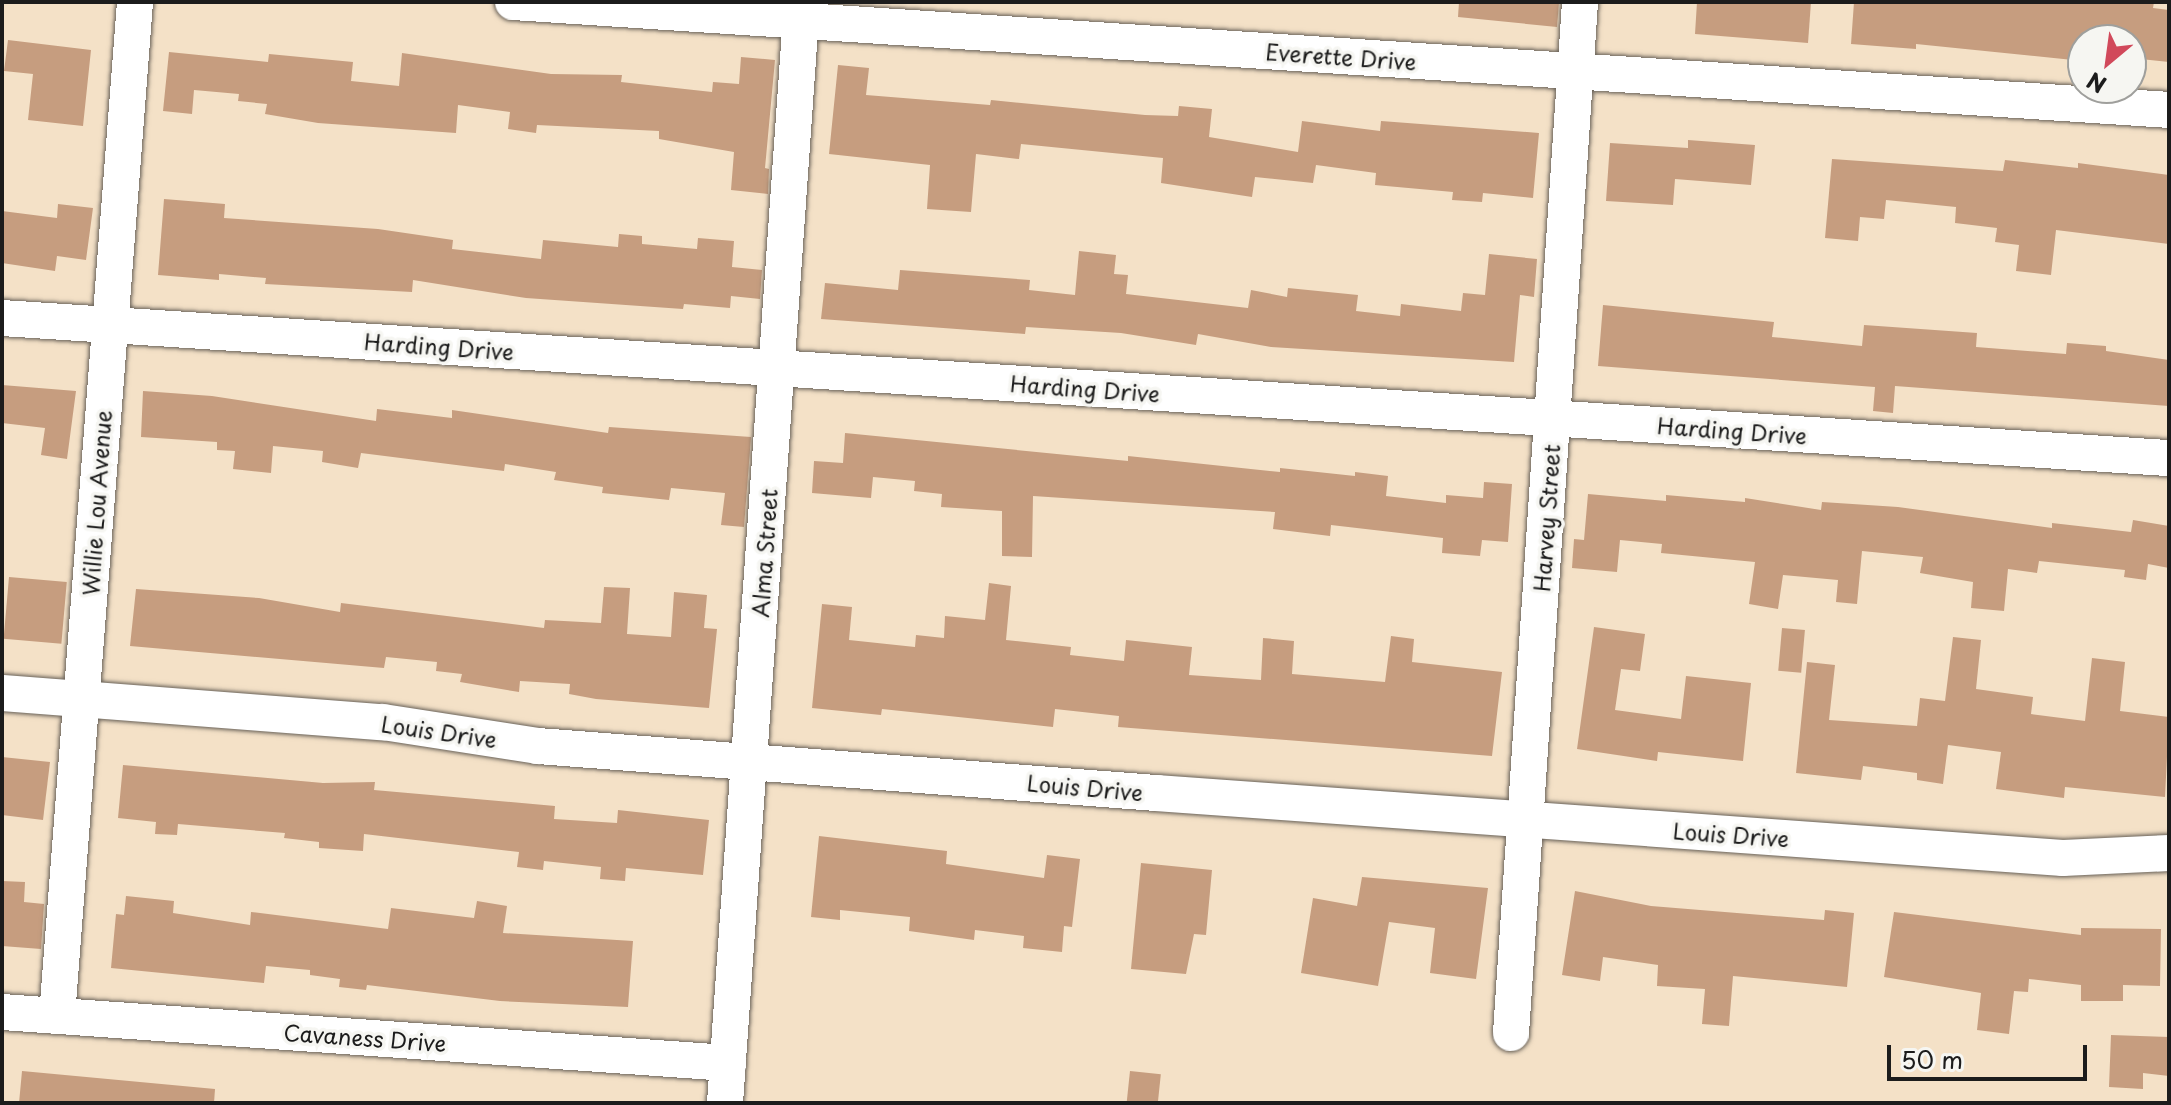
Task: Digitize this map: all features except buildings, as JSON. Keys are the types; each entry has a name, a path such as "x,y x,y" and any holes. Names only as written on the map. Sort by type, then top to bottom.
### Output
{"street":[{"name":"Willie Lou Avenue","path":"57,1010 84,699 107,325 135,2"},
{"name":"Everette Drive","path":"513,2 802,11 1576,71 2169,110"},
{"name":"Harvey Street","path":"1511,1033 1580,2"},
{"name":"Alma Street","path":"725,1103 802,11"},
{"name":"Harding Drive","path":"2,318 2169,458"},
{"name":"Louis Drive","path":"2,693 295,713 538,746 1526,819 2063,858 2169,853"},
{"name":"Cavaness Drive","path":"2,1012 57,1010 728,1063"}]}
